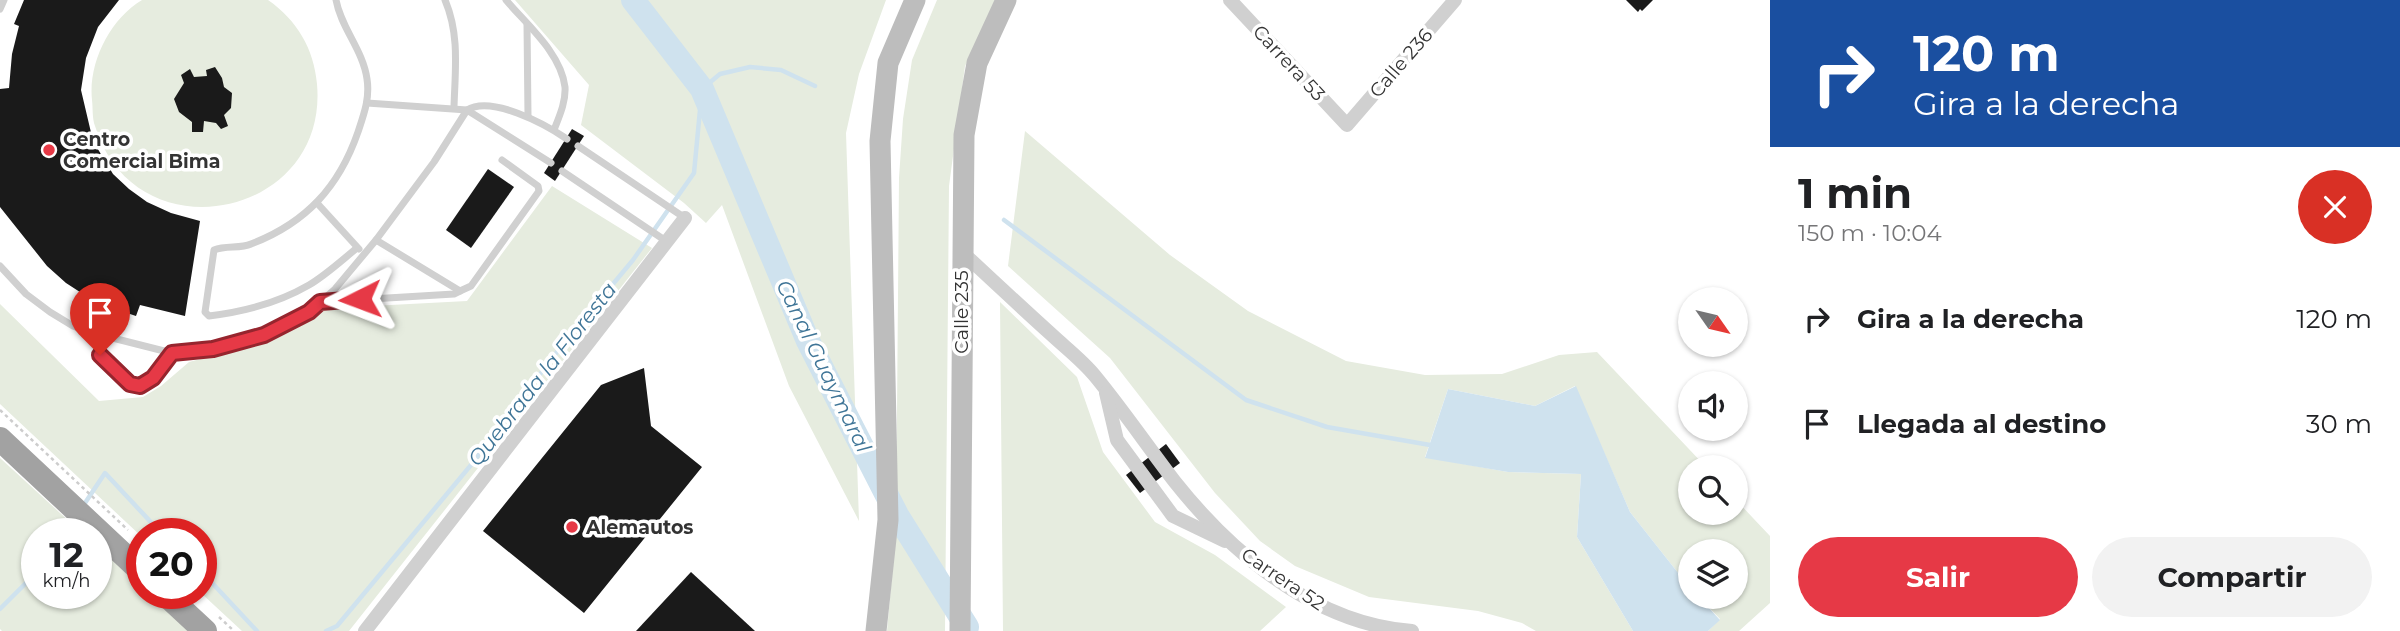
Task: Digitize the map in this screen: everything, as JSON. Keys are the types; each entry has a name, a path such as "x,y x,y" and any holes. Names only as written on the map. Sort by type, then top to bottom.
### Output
{"highway":[{"path":"0,439 126,557"},
{"path":"181,609 205,631"}],"main road":[{"path":"876,631 888,520 880,141 888,63 915,0"},
{"name":"Calle 235","path":"960,631 964,135 977,62 1006,0"}],"street":[{"name":"Carrera 53","path":"1230,0 1347,125"},
{"name":"Calle 236","path":"1347,125 1455,0"},
{"path":"365,631 685,218"},
{"name":"Carrera 52","path":"962,252 1093,374 1176,483 1235,547"},
{"path":"961,295 979,283 1002,289"},
{"name":"Carrera 52","path":"1104,388 1117,440 1173,516 1235,547 1299,593 1347,618 1390,629 1412,631"},
{"path":"1117,440 1125,445 1133,444 1136,437 1134,427"}],"lane":[{"path":"336,0 364,63 368,82 367,103 348,160 317,203 284,229 248,246 214,250 206,315 232,314 267,304 309,285 358,248"},
{"path":"444,0 457,60 454,107"},
{"path":"506,0 552,54 563,79 564,102 554,130"},
{"path":"527,24 528,117"},
{"path":"367,103 467,110 551,163"},
{"path":"0,267 26,294 74,326 172,353 213,349 264,335 309,312 335,289 376,240 434,162 467,110 477,105 528,117 567,139"},
{"path":"578,146 685,218"},
{"path":"320,302 454,294 471,286 539,191 538,186 502,160"},
{"path":"562,170 666,242"},
{"path":"317,203 364,255"},
{"path":"376,240 460,291"},
{"path":"93,333 100,355 135,386 146,384 153,378 172,353"}],"path":[{"path":"0,410 126,528"}],"shaded area":[{"path":"142,0 268,0 287,17 302,36 312,59 317,84 313,130 293,166 263,191 226,205 186,206 148,194 117,167 94,123 94,71 111,30 130,8"},
{"path":"515,0 886,0 859,74 846,133 859,521 789,386 722,205 706,223 684,203 581,125 589,85"},
{"path":"937,0 999,0 965,66 949,186 945,631 887,631 896,530 899,178 903,119 912,60"},
{"path":"1025,131 1170,255 1248,311 1346,361 1425,375 1502,374 1559,355 1597,352 1678,437 1678,441 1681,441 1695,455 1678,455 1678,525 1748,525 1748,513 1770,536 1770,603 1739,631 1708,631 1720,619 1710,609 1748,609 1748,539 1678,539 1678,573 1630,512 1575,386 1535,406 1448,389 1425,457 1508,472 1581,474 1577,537 1633,631 1536,631 1522,623 1478,611 1369,597 1295,566 1260,541 1215,493 1110,358 1008,266"},
{"path":"552,186 652,248 349,631 242,631 217,608 217,518 126,518 126,522 0,404 0,304 99,401 143,397 161,386 189,362 250,346 317,312 333,308 467,301"},
{"path":"1000,302 1077,377 1103,452 1155,522 1215,555 1286,607 1260,631 1003,631"},
{"path":"0,458 66,518 21,518 21,609 112,609 112,560 126,572 126,609 167,609 191,631 2,631"}],"water":[{"path":"1576,386 1630,512 1678,573 1678,609 1710,609 1720,620 1708,631 1633,631 1577,537 1581,474 1508,472 1425,458 1448,389 1535,406"}],"building":[{"name":"Centro Comercial Bima","path":"24,0 119,0 98,27 86,58 81,90 93,141 113,174 147,202 171,213 200,221 185,316 140,305 136,316 106,306 83,294 47,266 0,207 0,89 9,88 12,54 19,26 14,24"},
{"path":"1626,0 1653,0 1638,12"},
{"path":"215,67 224,87 232,93 231,108 224,115 228,126 221,129 216,123 204,121 203,132 192,132 192,122 179,112 174,99 184,83 181,75 190,69 194,77 207,76 206,70"},
{"path":"572,129 584,136 555,181 544,173"},
{"path":"488,169 514,187 471,248 446,230"},
{"path":"644,368 651,426 702,467 584,613 483,531 601,385"},
{"path":"1166,444 1180,463 1140,493 1126,475"},
{"path":"691,572 755,631 636,631"}],"waterway":[{"name":"Canal Guaymaral","path":"633,0 702,89 808,341 897,515 967,627"},
{"name":"Quebrada la Floresta","path":"326,631 337,626 471,465 563,344 633,260 694,173 702,89 720,74 750,67 781,70 815,86"},
{"name":"Canal Guaymaral","path":"1004,220 1246,400 1327,427 1430,445"},
{"name":"Quebrada la Floresta","path":"83,506 105,473 147,518"},
{"name":"Quebrada la Floresta","path":"0,609 21,588"},
{"name":"Quebrada la Floresta","path":"217,588 257,631"}],"place":[{"name":"Centro Comercial Bima","path":"49,150"},
{"name":"Alemautos","path":"572,527"}],"route":[{"path":"100,355 130,384 140,386 153,378 172,353 213,349 264,335 309,312 320,302 360,299"}]}
